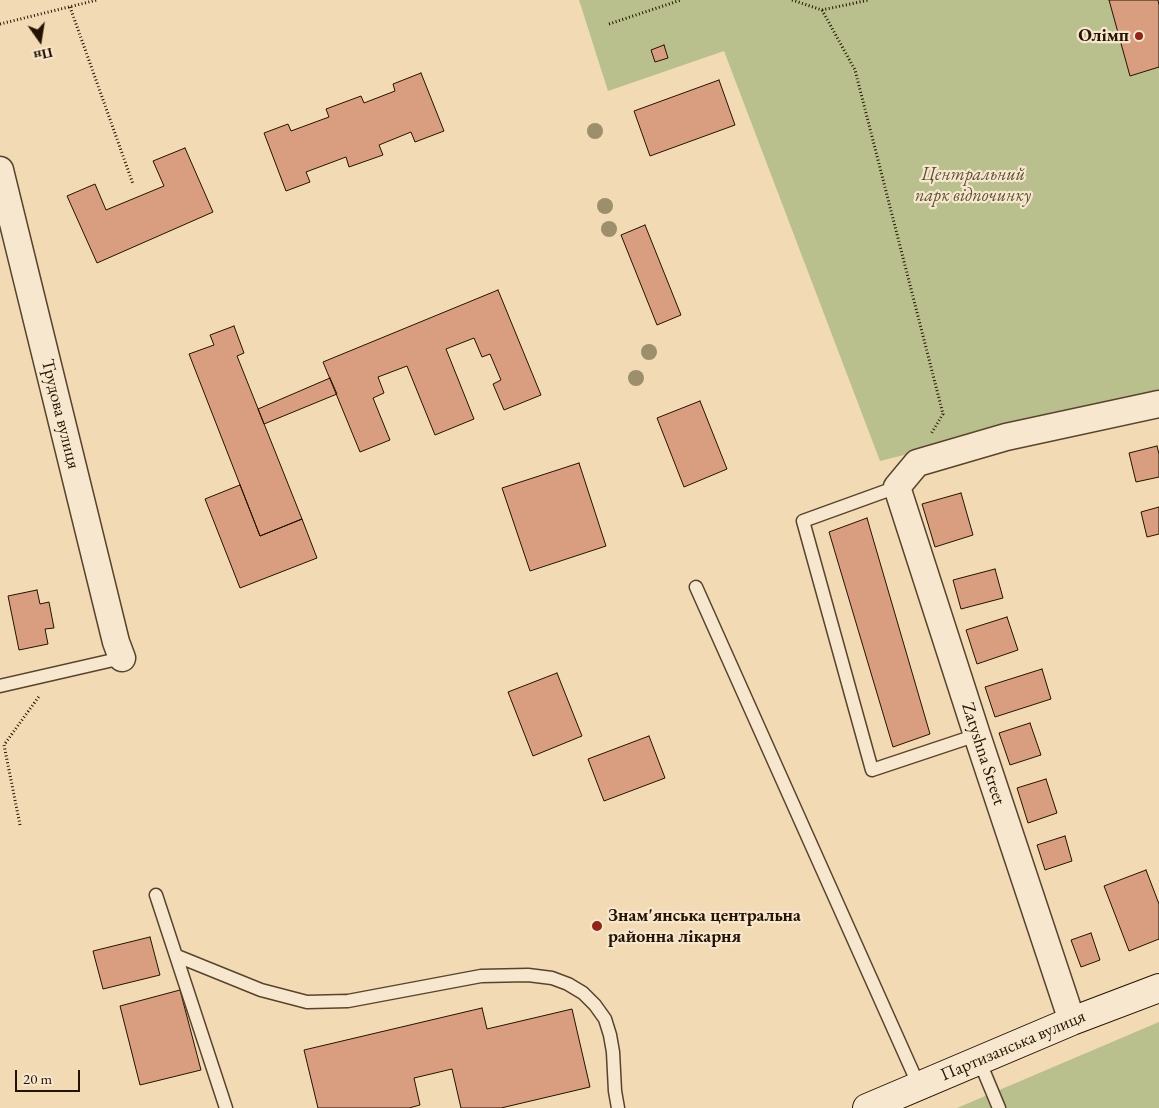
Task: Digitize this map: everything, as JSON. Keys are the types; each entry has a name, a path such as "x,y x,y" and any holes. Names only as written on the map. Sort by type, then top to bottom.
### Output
{"street":[{"name":"Трудова вулиця","path":"0,170 116,642 122,658"},
{"path":"897,487 917,463 1006,437 1159,404"},
{"name":"Zatyshna Street","path":"897,487 1072,1021"},
{"name":"Партизанська вулиця","path":"867,1108 1072,1021 1159,988"}],"lane":[{"path":"897,487 803,521 872,770 977,735"},
{"path":"696,587 919,1086"},
{"path":"0,686 122,658"},
{"path":"156,895 226,1108"},
{"path":"177,956 261,990 307,1002 348,1001 481,976 528,975 552,978 568,984 583,993 605,1019 613,1052 618,1108"},
{"path":"979,1060 999,1108"}],"path":[{"path":"0,24 97,0"},
{"path":"609,24 681,0"},
{"path":"792,0 822,10 869,0"},
{"path":"70,7 133,184"},
{"path":"822,10 855,70 943,414 928,438"},
{"path":"20,825 4,745 54,674"}],"green space":[{"name":"Центральний парк відпочинку","path":"579,0 1159,0 1159,392 880,461 724,51 608,91"},
{"path":"1159,1022 1159,1108 957,1108"}],"building":[{"name":"Олімп","path":"1109,0 1158,0 1159,67 1130,76"},
{"path":"664,45 668,58 655,62 651,50"},
{"path":"421,73 444,131 415,142 411,132 379,145 383,155 349,167 346,157 306,172 310,182 286,191 264,133 288,124 291,131 329,117 326,109 361,96 364,103 395,91 393,84"},
{"path":"719,80 735,125 650,156 634,111"},
{"path":"185,148 213,212 97,263 67,196 95,184 106,210 164,186 153,161"},
{"path":"645,225 681,315 657,325 621,235"},
{"path":"498,290 541,395 504,410 493,384 501,380 490,354 482,357 474,338 446,349 474,419 435,435 407,366 378,377 384,393 373,398 390,440 360,452 323,362"},
{"path":"234,326 244,353 237,356 302,519 260,536 189,354 214,345 210,335"},
{"path":"330,378 337,394 264,424 258,409"},
{"path":"700,401 727,469 684,487 657,418"},
{"path":"1157,446 1159,477 1136,482 1129,453"},
{"path":"579,463 606,546 530,571 502,488"},
{"path":"240,485 260,536 302,519 317,558 240,588 205,499"},
{"path":"961,493 973,535 935,547 922,504"},
{"path":"1159,507 1159,534 1147,537 1141,512"},
{"path":"867,518 930,734 893,747 829,532"},
{"path":"995,569 1003,598 961,609 953,580"},
{"path":"37,590 40,604 49,602 54,628 45,629 48,644 19,650 8,596"},
{"path":"1007,617 1018,650 977,664 966,630"},
{"path":"1042,669 1051,699 995,717 985,687"},
{"path":"557,673 582,736 533,756 508,692"},
{"path":"1030,723 1041,755 1010,765 999,733"},
{"path":"649,736 665,778 604,801 588,759"},
{"path":"1046,779 1057,813 1028,823 1017,788"},
{"path":"1065,836 1072,861 1045,870 1037,845"},
{"path":"1146,870 1159,904 1159,939 1129,951 1104,886"},
{"path":"1091,933 1100,960 1081,967 1071,940"},
{"path":"150,937 160,975 103,989 93,951"},
{"path":"180,990 201,1070 140,1085 120,1006"},
{"path":"482,1008 487,1029 572,1009 590,1087 501,1108 461,1108 452,1069 414,1078 420,1105 409,1108 318,1108 304,1050"}],"place":[{"name":"Олімп","path":"1139,36"},
{"name":"Знам'янська центральна районна лікарня","path":"597,926"}]}
